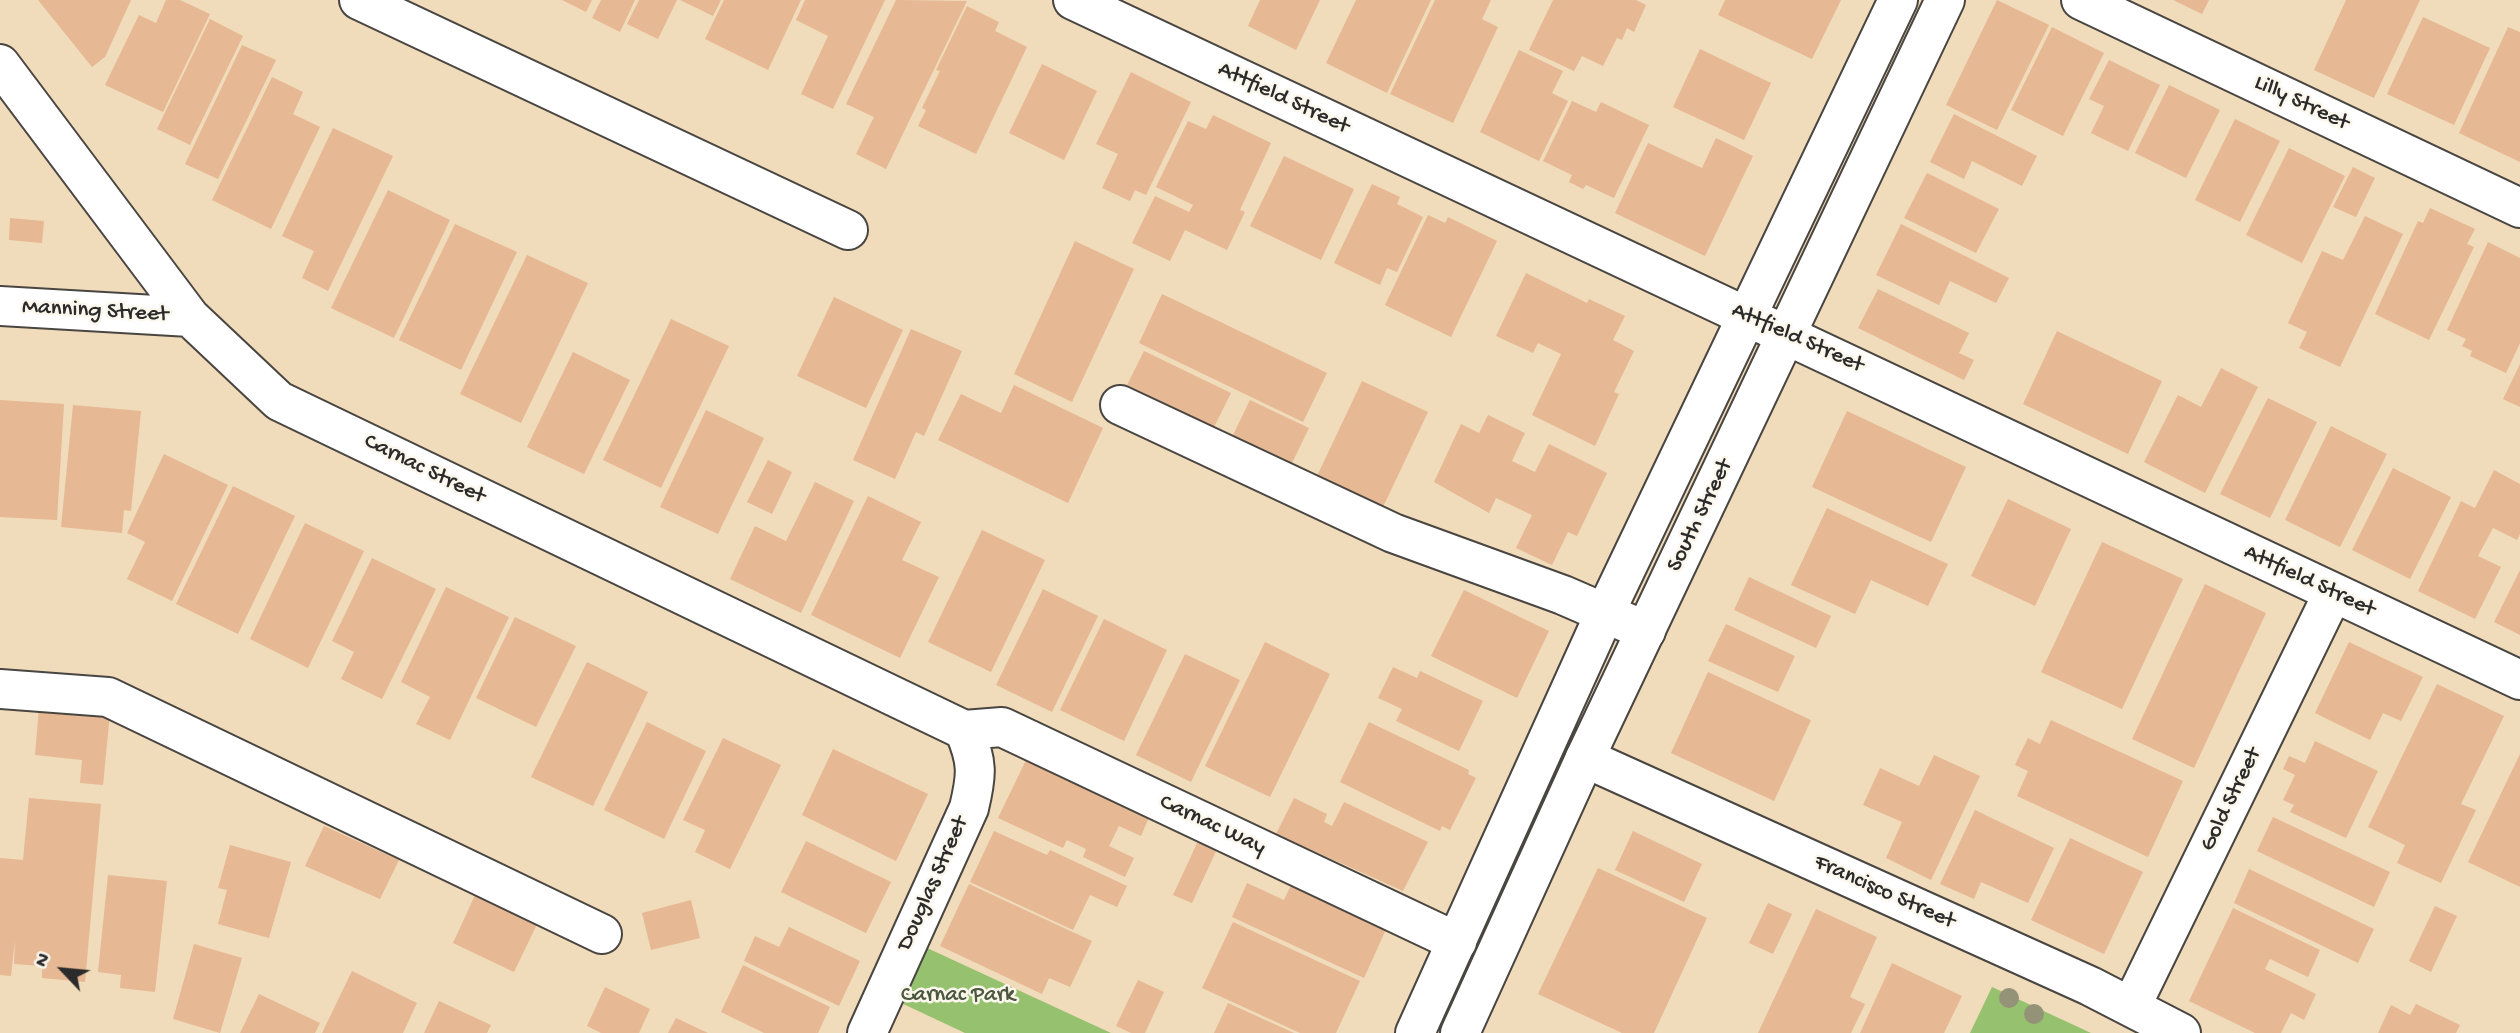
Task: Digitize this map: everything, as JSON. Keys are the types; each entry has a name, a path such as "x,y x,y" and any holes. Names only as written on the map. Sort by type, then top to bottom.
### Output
{"street":[{"path":"359,0 848,230"},
{"name":"Attfield Street","path":"1073,0 2520,680"},
{"name":"South Street","path":"1415,1033 1604,615 1898,0"},
{"name":"South Street","path":"1460,1033 1585,758 1945,0"},
{"name":"Lilly Street","path":"2081,0 2520,208"},
{"name":"Carnac Street","path":"0,64 190,317 279,401 964,730"},
{"name":"Manning Street","path":"0,306 190,317"},
{"path":"1120,405 1393,533 1563,595 1646,631"},
{"name":"Gold Street","path":"2131,1007 2333,593"},
{"path":"0,689 108,697 601,934"},
{"name":"Carnac Way","path":"964,730 1002,727 1457,942"},
{"name":"Douglas Street","path":"867,1033 969,808 975,782 976,757 964,730"},
{"name":"Francisco Street","path":"1585,758 2131,1007 2181,1033"}],"green space":[{"name":"Carnac Park","path":"925,947 1111,1033 965,1033 899,1002"},
{"path":"1992,987 2091,1033 1970,1033"}],"building":[{"path":"38,0 131,0 105,57 92,67"},
{"path":"166,0 180,0 210,14 163,112 105,85 139,15 156,23"},
{"path":"562,0 592,0 586,12"},
{"path":"601,0 635,0 620,32 592,18"},
{"path":"639,0 677,0 658,39 627,24"},
{"path":"680,0 721,0 713,16"},
{"path":"724,0 801,0 768,70 705,39"},
{"path":"805,0 885,0 833,109 801,94 828,36 796,20"},
{"path":"896,0 967,1 886,169 856,154 874,117 846,104"},
{"path":"1260,0 1320,0 1296,50 1248,26"},
{"path":"1356,0 1431,0 1387,93 1326,63"},
{"path":"1435,0 1491,0 1482,19 1498,27 1453,123 1390,94"},
{"path":"1553,0 1636,0 1646,5 1634,32 1627,28 1622,40 1617,38 1603,66 1582,56 1574,71 1529,50"},
{"path":"1725,0 1841,0 1812,59 1718,15"},
{"path":"1997,0 2049,25 1997,130 1946,105"},
{"path":"2173,0 2209,0 2202,14"},
{"path":"2346,0 2420,0 2374,98 2314,70"},
{"path":"967,6 999,22 995,31 1027,47 976,154 918,126 926,110 922,108 940,71 936,70"},
{"path":"2423,17 2490,48 2454,125 2387,94"},
{"path":"210,19 243,36 190,145 157,129"},
{"path":"2052,27 2104,53 2063,136 2011,110"},
{"path":"2508,27 2520,32 2520,162 2459,133"},
{"path":"242,45 276,60 218,179 185,164"},
{"path":"1700,49 1771,83 1744,140 1673,107"},
{"path":"1519,50 1563,71 1552,93 1568,101 1539,161 1480,132"},
{"path":"2109,60 2160,85 2128,151 2091,133 2104,106 2089,99"},
{"path":"1042,64 1097,91 1064,160 1009,133"},
{"path":"1131,72 1191,102 1146,195 1135,190 1130,201 1102,188 1118,154 1096,144"},
{"path":"272,77 303,92 293,114 320,127 271,229 212,200"},
{"path":"2169,85 2220,110 2186,178 2135,153"},
{"path":"1572,101 1596,112 1601,102 1649,125 1614,198 1586,185 1583,189 1569,182 1572,175 1543,161"},
{"path":"1954,114 2037,156 2022,186 1972,161 1964,179 1930,162"},
{"path":"1213,115 1271,143 1240,210 1245,212 1227,250 1185,230 1170,261 1132,243 1155,196 1189,212 1193,205 1156,187 1188,121 1206,129"},
{"path":"2235,119 2280,141 2240,222 2195,200"},
{"path":"333,128 393,156 328,291 302,278 314,251 282,236"},
{"path":"1716,138 1753,156 1705,256 1615,213 1648,143 1702,168"},
{"path":"2289,148 2345,176 2302,263 2246,235"},
{"path":"1284,156 1354,189 1321,260 1250,226"},
{"path":"2353,167 2375,178 2356,217 2333,207"},
{"path":"1927,173 1999,209 1976,253 1904,218"},
{"path":"1372,184 1400,197 1397,204 1423,217 1397,272 1387,268 1380,285 1334,263"},
{"path":"388,190 450,220 394,338 331,308"},
{"path":"2430,208 2475,229 2467,244 2474,247 2429,340 2375,314 2418,221 2423,223"},
{"path":"1428,215 1445,223 1448,217 1497,241 1451,337 1385,305"},
{"path":"2365,216 2403,234 2340,367 2299,348 2307,332 2288,323 2322,251 2343,260"},
{"path":"10,218 44,221 42,243 9,240"},
{"path":"455,224 517,252 461,370 399,340"},
{"path":"1901,224 2009,278 1996,303 1950,281 1939,305 1876,275"},
{"path":"1075,241 1134,269 1072,402 1014,374"},
{"path":"2488,242 2520,258 2520,343 2506,373 2470,356 2472,351 2462,346 2466,339 2447,330"},
{"path":"527,255 588,283 521,423 460,394"},
{"path":"1526,273 1587,303 1589,299 1625,316 1613,340 1634,351 1614,392 1619,394 1595,446 1532,415 1561,354 1538,343 1533,353 1496,336"},
{"path":"1878,289 1969,333 1959,353 1974,360 1964,380 1858,328"},
{"path":"1162,294 1327,373 1303,422 1139,343"},
{"path":"834,297 903,330 866,408 797,376"},
{"path":"671,319 729,346 661,488 603,460"},
{"path":"911,329 962,351 924,436 916,432 895,479 853,460"},
{"path":"2057,331 2162,381 2128,454 2023,404"},
{"path":"1144,351 1231,393 1214,427 1127,385"},
{"path":"573,352 630,380 584,474 527,447"},
{"path":"2520,364 2520,407 2503,399"},
{"path":"2221,368 2258,387 2205,493 2144,462 2178,395 2201,407"},
{"path":"1362,381 1428,412 1383,507 1317,476"},
{"path":"1014,385 1103,428 1068,503 938,440 961,394 1001,413"},
{"path":"2268,398 2317,422 2270,518 2220,494"},
{"path":"0,400 64,404 57,520 0,517"},
{"path":"1250,400 1309,428 1292,463 1233,435"},
{"path":"73,405 141,411 131,511 124,510 122,533 61,527"},
{"path":"706,410 764,438 718,534 660,507"},
{"path":"1847,411 1966,467 1931,542 1812,487"},
{"path":"1488,415 1525,433 1512,461 1535,472 1549,444 1607,473 1577,536 1568,532 1552,565 1516,548 1532,515 1496,498 1489,513 1434,482 1461,424 1479,433"},
{"path":"2331,426 2387,454 2340,547 2285,520"},
{"path":"164,454 228,485 172,601 127,579 145,542 127,533"},
{"path":"768,460 792,472 772,514 747,502"},
{"path":"2393,468 2451,497 2410,579 2352,550"},
{"path":"2494,470 2520,484 2520,534 2517,540 2493,528 2478,556 2501,567 2475,619 2418,591 2461,501 2475,508"},
{"path":"815,482 854,501 801,613 730,579 755,526 786,541"},
{"path":"233,486 295,516 238,634 176,604"},
{"path":"868,496 921,522 902,560 939,577 900,658 811,615"},
{"path":"2008,499 2071,529 2035,606 1971,576"},
{"path":"1827,508 1948,564 1928,606 1871,580 1855,614 1791,585"},
{"path":"305,523 364,551 308,668 250,639"},
{"path":"982,530 1045,560 991,672 928,642"},
{"path":"2102,542 2183,579 2122,709 2041,672"},
{"path":"372,558 436,589 382,699 341,679 354,652 332,641"},
{"path":"2520,570 2520,635 2494,622"},
{"path":"1749,577 1831,616 1816,648 1734,610"},
{"path":"2205,584 2266,613 2194,768 2132,739"},
{"path":"446,587 509,617 450,740 416,724 430,697 401,682"},
{"path":"1043,589 1098,616 1052,712 996,685"},
{"path":"1464,590 1549,631 1517,698 1431,656"},
{"path":"515,617 576,646 536,727 476,698"},
{"path":"1104,619 1167,650 1124,741 1060,710"},
{"path":"1726,624 1795,656 1778,692 1708,661"},
{"path":"1265,642 1330,674 1270,797 1205,766"},
{"path":"2349,642 2423,677 2401,721 2383,713 2370,740 2315,713"},
{"path":"1185,654 1240,680 1191,782 1136,755"},
{"path":"587,662 648,692 593,806 531,777"},
{"path":"1393,667 1417,678 1420,671 1483,701 1459,751 1396,721 1402,709 1378,698"},
{"path":"1708,672 1811,720 1774,801 1671,753"},
{"path":"2437,684 2504,716 2461,804 2476,810 2441,883 2397,863 2405,845 2368,827"},
{"path":"39,707 110,713 103,785 80,783 82,760 35,755"},
{"path":"2051,720 2183,781 2148,857 2017,796 2028,771 2015,765 2028,738 2040,744"},
{"path":"647,722 706,751 664,839 604,810"},
{"path":"1369,722 1469,770 1468,774 1476,778 1450,830 1442,826 1440,831 1340,782"},
{"path":"723,738 781,765 730,869 695,852 705,830 683,820"},
{"path":"2315,741 2378,771 2346,838 2290,812 2294,805 2283,800 2295,775 2283,769 2289,756 2305,763"},
{"path":"833,749 928,794 896,861 802,815"},
{"path":"2520,754 2520,887 2468,862"},
{"path":"1934,755 1980,776 1931,880 1886,858 1902,822 1863,805 1880,768 1919,786"},
{"path":"1027,758 1150,815 1141,836 1119,826 1109,846 1134,858 1125,877 1083,857 1086,849 1067,840 1063,848 998,818"},
{"path":"29,798 101,804 85,982 42,978 42,966 14,964 15,939 11,976 0,975 0,858 23,860"},
{"path":"1294,798 1327,814 1324,822 1332,826 1344,802 1428,842 1403,891 1276,834"},
{"path":"1975,810 2054,848 2028,903 1981,882 1974,899 1940,884"},
{"path":"2273,817 2390,872 2374,907 2257,851"},
{"path":"324,826 399,860 380,899 305,866"},
{"path":"994,831 1047,855 1050,850 1127,886 1117,907 1090,895 1073,930 970,882"},
{"path":"1633,831 1702,864 1684,902 1615,870"},
{"path":"2070,838 2143,872 2104,954 2031,920"},
{"path":"1199,839 1218,847 1192,903 1173,895"},
{"path":"806,841 891,882 866,933 781,892"},
{"path":"230,845 291,862 269,938 218,924 227,890 218,888"},
{"path":"1598,868 1707,918 1654,1033 1622,1033 1538,994"},
{"path":"2249,869 2374,929 2358,963 2234,903"},
{"path":"108,875 167,881 155,992 120,988 121,975 98,972"},
{"path":"1247,883 1284,900 1292,883 1387,927 1364,978 1232,917"},
{"path":"969,884 1092,941 1070,987 1049,978 1042,994 940,946"},
{"path":"476,893 538,922 514,972 453,943"},
{"path":"691,900 700,938 651,950 642,913"},
{"path":"1768,903 1792,914 1773,954 1749,943"},
{"path":"2435,906 2457,916 2431,972 2409,961"},
{"path":"2233,908 2320,950 2308,977 2270,959 2265,969 2316,994 2304,1020 2291,1013 2281,1033 2255,1033 2189,1001"},
{"path":"1816,909 1877,937 1850,997 1865,1004 1851,1033 1758,1033"},
{"path":"1233,922 1360,981 1336,1033 1300,1033 1202,988"},
{"path":"789,927 860,961 839,1006 744,961 755,936 779,947"},
{"path":"194,944 242,958 220,1033 173,1019"},
{"path":"1892,963 1962,996 1944,1033 1860,1033"},
{"path":"743,965 830,1007 818,1033 764,1033 721,1012"},
{"path":"352,971 417,1003 403,1033 322,1033"},
{"path":"1138,980 1164,992 1145,1033 1131,1033 1116,1026"},
{"path":"605,987 650,1009 639,1033 601,1033 587,1026"},
{"path":"259,994 320,1023 315,1033 240,1033"},
{"path":"439,1001 491,1025 487,1033 424,1033"},
{"path":"1228,1003 1294,1033 1214,1033"},
{"path":"2416,1004 2460,1025 2456,1033 2378,1033 2391,1005 2410,1015"},
{"path":"676,1018 708,1033 668,1033"}]}
